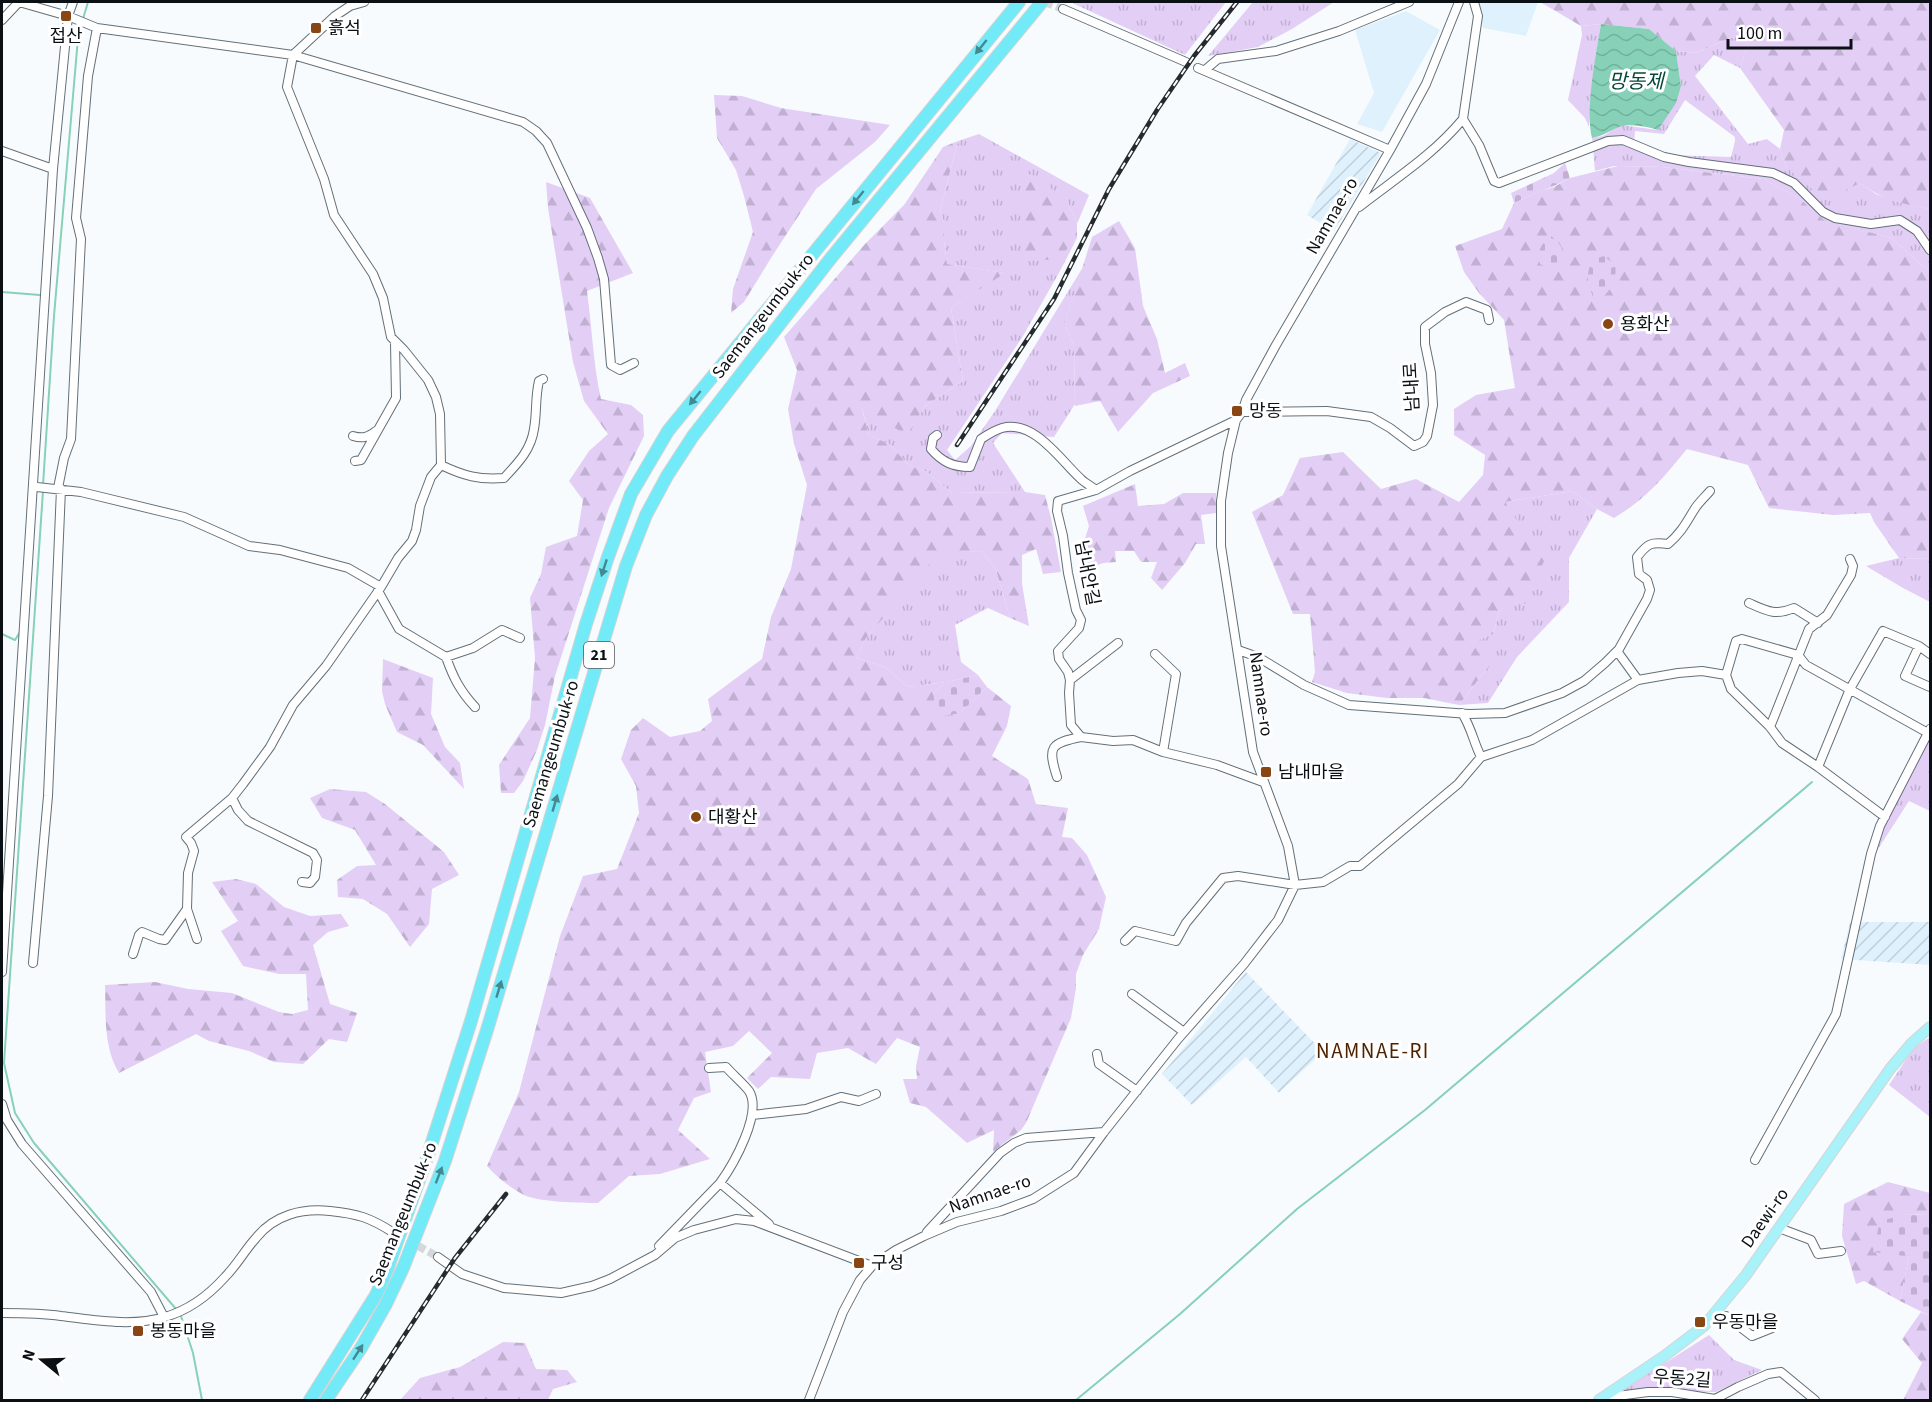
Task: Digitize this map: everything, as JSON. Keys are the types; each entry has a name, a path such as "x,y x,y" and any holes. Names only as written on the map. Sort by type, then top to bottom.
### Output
{"highway":[{"name":"Saemangeumbuk-ro","path":"309,1401 376,1295 428,1155 471,1021 586,624 631,494 668,431 1018,2"},
{"name":"Saemangeumbuk-ro","path":"326,1401 361,1348 404,1268 445,1161 626,566 646,515 667,476 693,436 831,258 1042,2"}],"main road":[{"name":"Daewi-ro","path":"1600,1400 1663,1357 1704,1326 1713,1316 1746,1275 1890,1069 1912,1043 1930,1027"}],"street":[{"path":"2,20 19,2 70,17 97,28 293,56 523,122 547,143 587,228 598,258 604,279 611,365 620,370 634,363"},
{"path":"2,972 53,169 73,2"},
{"path":"197,939 187,909 188,873 194,851 186,837 232,798 270,747 293,705 326,666 398,558 412,541 420,506 431,477 441,465 440,414 435,397 428,380 391,338 383,298 373,274 334,215 324,179 287,87 293,56 335,16 350,6 364,2"},
{"path":"1390,150 1201,69 1218,59 1276,51 1339,31 1409,2"},
{"name":"Namnae-ro","path":"809,1401 843,1312 860,1280 872,1266 896,1250 957,1222 1034,1199 1074,1173 1137,1090 1184,1032 1230,982 1278,920 1295,885 1288,846 1253,752 1221,546 1221,501 1228,453 1236,420 1246,400 1426,84 1459,2"},
{"path":"1354,211 1427,157 1463,119 1478,16 1474,2"},
{"path":"1063,9 1186,62"},
{"path":"33,963 48,796 57,488 71,439 81,239 76,218 87,76 97,28"},
{"path":"1463,119 1479,145 1494,181 1499,183 1608,141 1623,140 1664,157 1773,173 1794,183 1823,212 1835,218 1871,224 1900,220 1917,231 1930,250"},
{"path":"2,151 53,169"},
{"name":"남내로","path":"1242,412 1327,411 1371,417 1414,446 1423,442 1426,436 1433,405 1425,327 1445,312 1466,302 1487,309 1489,320"},
{"path":"355,461 361,460 396,398 395,342"},
{"path":"441,465 460,474 479,479 504,478 528,450 534,429 536,391 539,381 543,379"},
{"name":"남내안길","path":"1082,737 1071,725 1070,680 1068,672 1059,659 1058,651 1079,628 1081,620 1076,610 1068,573 1057,511 1058,501 1096,490 1236,420"},
{"path":"353,436 368,437 381,427"},
{"path":"936,435 933,438 931,449 939,459 957,467 970,467 981,439 1002,428 1018,427 1039,438 1082,480 1096,490"},
{"path":"37,487 57,488 184,517 249,546 280,550 348,568 379,589 399,629 446,657 462,693 475,707"},
{"path":"1238,650 1258,657 1304,686 1349,705 1462,713 1505,713 1562,693 1584,681 1617,651 1631,631 1650,590 1647,580 1639,574 1638,557 1646,546 1654,543 1668,544 1679,535 1689,522 1695,508 1710,491"},
{"path":"1770,727 1809,629 1827,615 1851,575 1853,566 1850,559"},
{"path":"1749,603 1769,612 1783,613 1794,608 1818,623"},
{"path":"446,657 473,648 502,630 520,638"},
{"path":"1818,767 1850,689 1882,631 1919,646 1930,654"},
{"path":"1755,1160 1836,1014 1871,854 1880,826 1885,817 1929,731 1806,664 1798,655 1742,639 1736,641 1726,675 1731,689 1770,727 1782,743 1885,817"},
{"path":"1070,680 1118,643"},
{"path":"1919,646 1905,676 1930,687"},
{"path":"1617,651 1638,680"},
{"path":"1155,654 1176,674 1163,752"},
{"path":"1125,941 1135,931 1176,941 1191,917 1223,878 1238,876 1295,885 1323,882 1350,866 1360,866 1458,784 1481,757 1532,740 1638,680 1702,671 1726,675"},
{"path":"1462,713 1472,728 1475,745 1481,757"},
{"path":"1057,777 1052,762 1055,746 1061,741 1082,737 1113,741 1133,740 1163,752 1217,765 1263,782"},
{"path":"232,798 238,810 248,821 314,853 317,860 315,877 310,883 302,882"},
{"path":"133,954 142,932 165,940 187,909"},
{"path":"1132,994 1184,1032"},
{"path":"1097,1054 1099,1064 1137,1090"},
{"path":"655,1255 659,1244 727,1174 743,1144 752,1115 750,1092 726,1067 709,1068"},
{"path":"752,1115 806,1110 841,1097 859,1101 876,1094"},
{"path":"2,1104 22,1144 151,1292 164,1317"},
{"path":"924,1236 1000,1153 1014,1143 1026,1138 1104,1132"},
{"path":"720,1183 778,1231"},
{"path":"2,1313 58,1316 100,1322 140,1322 164,1317 190,1308 226,1277 258,1235 281,1218 302,1211 321,1210 356,1214 372,1219 394,1233"},
{"path":"438,1257 462,1274 504,1288 561,1293 610,1279 655,1255 675,1238 694,1230 736,1219 754,1221 872,1266"},
{"path":"1779,1228 1811,1240 1818,1254 1840,1251"},
{"path":"1713,1316 1726,1316 1752,1336 1772,1328"},
{"name":"우동2길","path":"1600,1400 1648,1392 1672,1392 1715,1399 1768,1374 1782,1372 1815,1401"}],"shaded area":[{"path":"1478,2 1538,2 1526,36 1483,28"},
{"path":"1406,11 1440,30 1382,132 1357,124 1374,93 1355,30"},
{"path":"1350,139 1381,153 1334,231 1307,215"},
{"path":"1850,922 1930,922 1930,965 1841,959"},
{"path":"1246,972 1323,1052 1279,1093 1246,1057 1192,1105 1162,1074"}],"green space":[{"path":"1070,2 1226,2 1185,55"},
{"path":"1253,2 1334,2 1292,29 1258,47 1208,56"},
{"path":"1540,2 1930,2 1930,209 1893,201 1860,183 1825,200 1786,167 1780,149 1784,130 1740,68 1749,42 1737,37 1696,53 1676,51 1649,29 1601,24 1581,26"},
{"path":"1601,24 1594,67 1589,127 1585,118 1568,100 1582,35 1581,26"},
{"path":"1737,37 1749,42 1740,68 1714,55 1695,76 1748,144 1767,139 1780,149 1786,167 1860,183 1876,194 1905,204 1930,209 1930,272 1891,238 1823,220 1800,199 1763,179 1662,167 1614,166 1595,171 1593,149 1622,144 1672,155 1731,157 1735,137 1685,100 1664,134 1635,131 1634,142 1620,135 1593,143 1592,138 1603,136 1621,125 1658,130 1681,86 1676,51 1696,53"},
{"path":"714,95 742,96 781,108 890,125 875,142 816,189 744,302 731,313 733,289 753,232 736,170 717,138"},
{"path":"979,134 1089,195 1077,224 1067,200 1058,258 1077,238 1023,336 947,450 955,460 971,446 1083,267 1065,323 1074,347 1075,404 1054,437 1002,433 993,443 1025,492 952,493 927,472 909,465 889,444 869,435 862,408 907,434 925,406 963,381 951,308 1004,273 947,264 944,222 940,210 958,141"},
{"path":"958,141 940,210 944,222 947,264 1005,273 951,308 963,381 925,406 907,435 862,409 869,435 889,444 909,465 927,472 952,493 1025,492 1045,495 1061,572 1043,574 1036,549 1022,555 1022,584 1029,626 1010,618 996,570 982,551 939,553 866,638 856,658 885,667 908,687 946,682 933,693 960,713 987,687 1011,706 1007,726 992,756 1028,779 1036,804 1068,808 1062,837 1072,838 1087,855 1106,897 1099,929 1083,955 1076,974 1071,1018 1026,1123 1021,1130 993,1152 994,1130 967,1143 926,1107 910,1103 903,1079 917,1079 916,1066 920,1047 897,1038 876,1064 848,1048 817,1053 810,1079 771,1077 758,1089 747,1078 772,1053 749,1031 733,1046 705,1052 711,1092 694,1098 678,1130 710,1159 660,1174 629,1176 598,1203 549,1201 524,1195 504,1182 487,1166 519,1092 560,936 583,876 617,869 639,813 636,786 621,759 631,730 643,718 670,737 700,731 712,721 708,699 762,659 771,617 791,569 807,485 794,444 788,409 797,370 784,337 865,244 904,205 943,147"},
{"path":"1565,163 1570,178 1514,203 1511,193 1554,173"},
{"path":"1618,166 1662,167 1763,179 1800,199 1824,220 1891,238 1930,272 1930,559 1899,558 1870,513 1833,515 1769,508 1748,465 1687,449 1645,495 1614,518 1572,491 1505,502 1544,561 1525,604 1508,604 1499,612 1493,634 1472,643 1488,667 1459,705 1424,698 1387,698 1347,693 1312,682 1315,672 1310,614 1293,614 1252,512 1283,495 1300,458 1343,452 1381,489 1416,479 1459,502 1483,475 1485,455 1454,435 1454,409 1476,395 1515,388 1504,320 1479,293 1464,272 1455,246 1502,229 1514,203 1570,178"},
{"path":"1031,174 1067,200 1077,224 1077,238 1058,259 1029,261 1025,251 1020,221 1021,200 1023,179"},
{"path":"546,182 590,198 633,273 587,291 601,399 631,405 643,415 644,436 609,508 555,676 545,725 537,750 523,781 514,793 501,793 499,765 530,718 535,658 530,598 541,574 546,547 577,536 583,500 569,481 589,451 608,434 584,401 573,362 548,208"},
{"path":"1119,221 1135,248 1143,306 1157,339 1165,373 1185,363 1190,376 1153,393 1118,432 1100,401 1075,406 1074,347 1065,323 1092,237"},
{"path":"1549,235 1563,250 1562,270 1551,269 1540,264 1539,252"},
{"path":"1604,256 1615,265 1615,276 1604,296 1595,301 1589,286 1589,271 1592,260"},
{"path":"1135,484 1138,506 1164,504 1183,493 1216,493 1216,513 1201,515 1205,544 1196,544 1185,563 1162,590 1151,578 1157,562 1141,562 1134,551 1115,551 1116,562 1103,563 1088,569 1079,557 1089,526 1083,506"},
{"path":"1572,491 1597,509 1569,558 1569,602 1517,657 1488,703 1459,705 1488,667 1471,643 1493,634 1499,612 1508,603 1505,502"},
{"path":"982,551 996,570 1010,618 988,608 955,625 961,662 978,675 908,687 885,667 856,658 866,638 939,552"},
{"path":"1899,558 1930,559 1930,602 1866,566"},
{"path":"383,659 433,678 431,714 445,747 460,763 464,789 423,745 397,732 382,691"},
{"path":"978,675 987,687 960,713 937,717 933,693 946,682"},
{"path":"1927,740 1930,742 1930,811 1909,801 1878,849 1883,827"},
{"path":"330,789 366,792 385,804 444,852 459,875 432,889 429,924 410,947 387,914 363,899 338,897 337,880 357,866 376,865 355,830 322,818 310,798"},
{"path":"236,879 256,884 284,907 310,916 341,914 349,926 328,932 313,945 330,1004 357,1013 347,1042 329,1039 303,1064 274,1062 249,1051 209,1041 196,1034 119,1073 108,1041 105,985 155,982 188,989 232,993 279,1012 292,1014 308,1010 306,974 279,974 243,966 221,931 238,921 212,882"},
{"path":"1930,1037 1930,1117 1889,1085 1913,1049"},
{"path":"1888,1182 1930,1193 1930,1214 1904,1215 1909,1256 1900,1301 1864,1281 1856,1284 1842,1236 1844,1204"},
{"path":"1930,1214 1930,1316 1900,1301 1909,1256 1873,1252 1880,1221 1904,1215"},
{"path":"1921,1312 1930,1316 1930,1400 1903,1400 1922,1363 1902,1339"},
{"path":"1709,1335 1734,1360 1762,1370 1716,1392 1621,1391"},
{"path":"503,1342 525,1343 536,1369 567,1370 577,1382 553,1389 548,1400 400,1400 420,1378 460,1367"}],"water":[{"name":"망동제","path":"1601,24 1649,29 1676,51 1681,86 1676,103 1658,130 1628,125 1592,138 1590,97"}],"waterway":[{"path":"83,19 88,2"},
{"path":"43,485 54,316 81,24"},
{"path":"2,292 40,295"},
{"path":"43,491 4,1063 15,1113 34,1143 176,1309"},
{"path":"2,634 15,640 20,632"},
{"path":"1076,1400 1180,1314 1297,1209 1425,1110 1812,782"},
{"path":"180,1313 193,1353 202,1400"}],"tunnel":[{"path":"1045,2 1063,9"},
{"path":"397,1234 438,1257"}],"railway":[{"path":"957,445 1054,299 1109,189 1157,110 1194,56 1237,2"},
{"path":"362,1400 455,1258 506,1194"}],"place":[{"name":"접산","path":"66,16"},
{"name":"흙석","path":"316,28"},
{"name":"용화산","path":"1608,324"},
{"name":"망동","path":"1237,411"},
{"name":"남내마을","path":"1266,772"},
{"name":"대황산","path":"696,817"},
{"name":"구성","path":"859,1263"},
{"name":"우동마을","path":"1700,1322"},
{"name":"봉동마을","path":"138,1331"}],"district":[{"name":"NAMNAE-RI","path":"1373,1051"}]}
